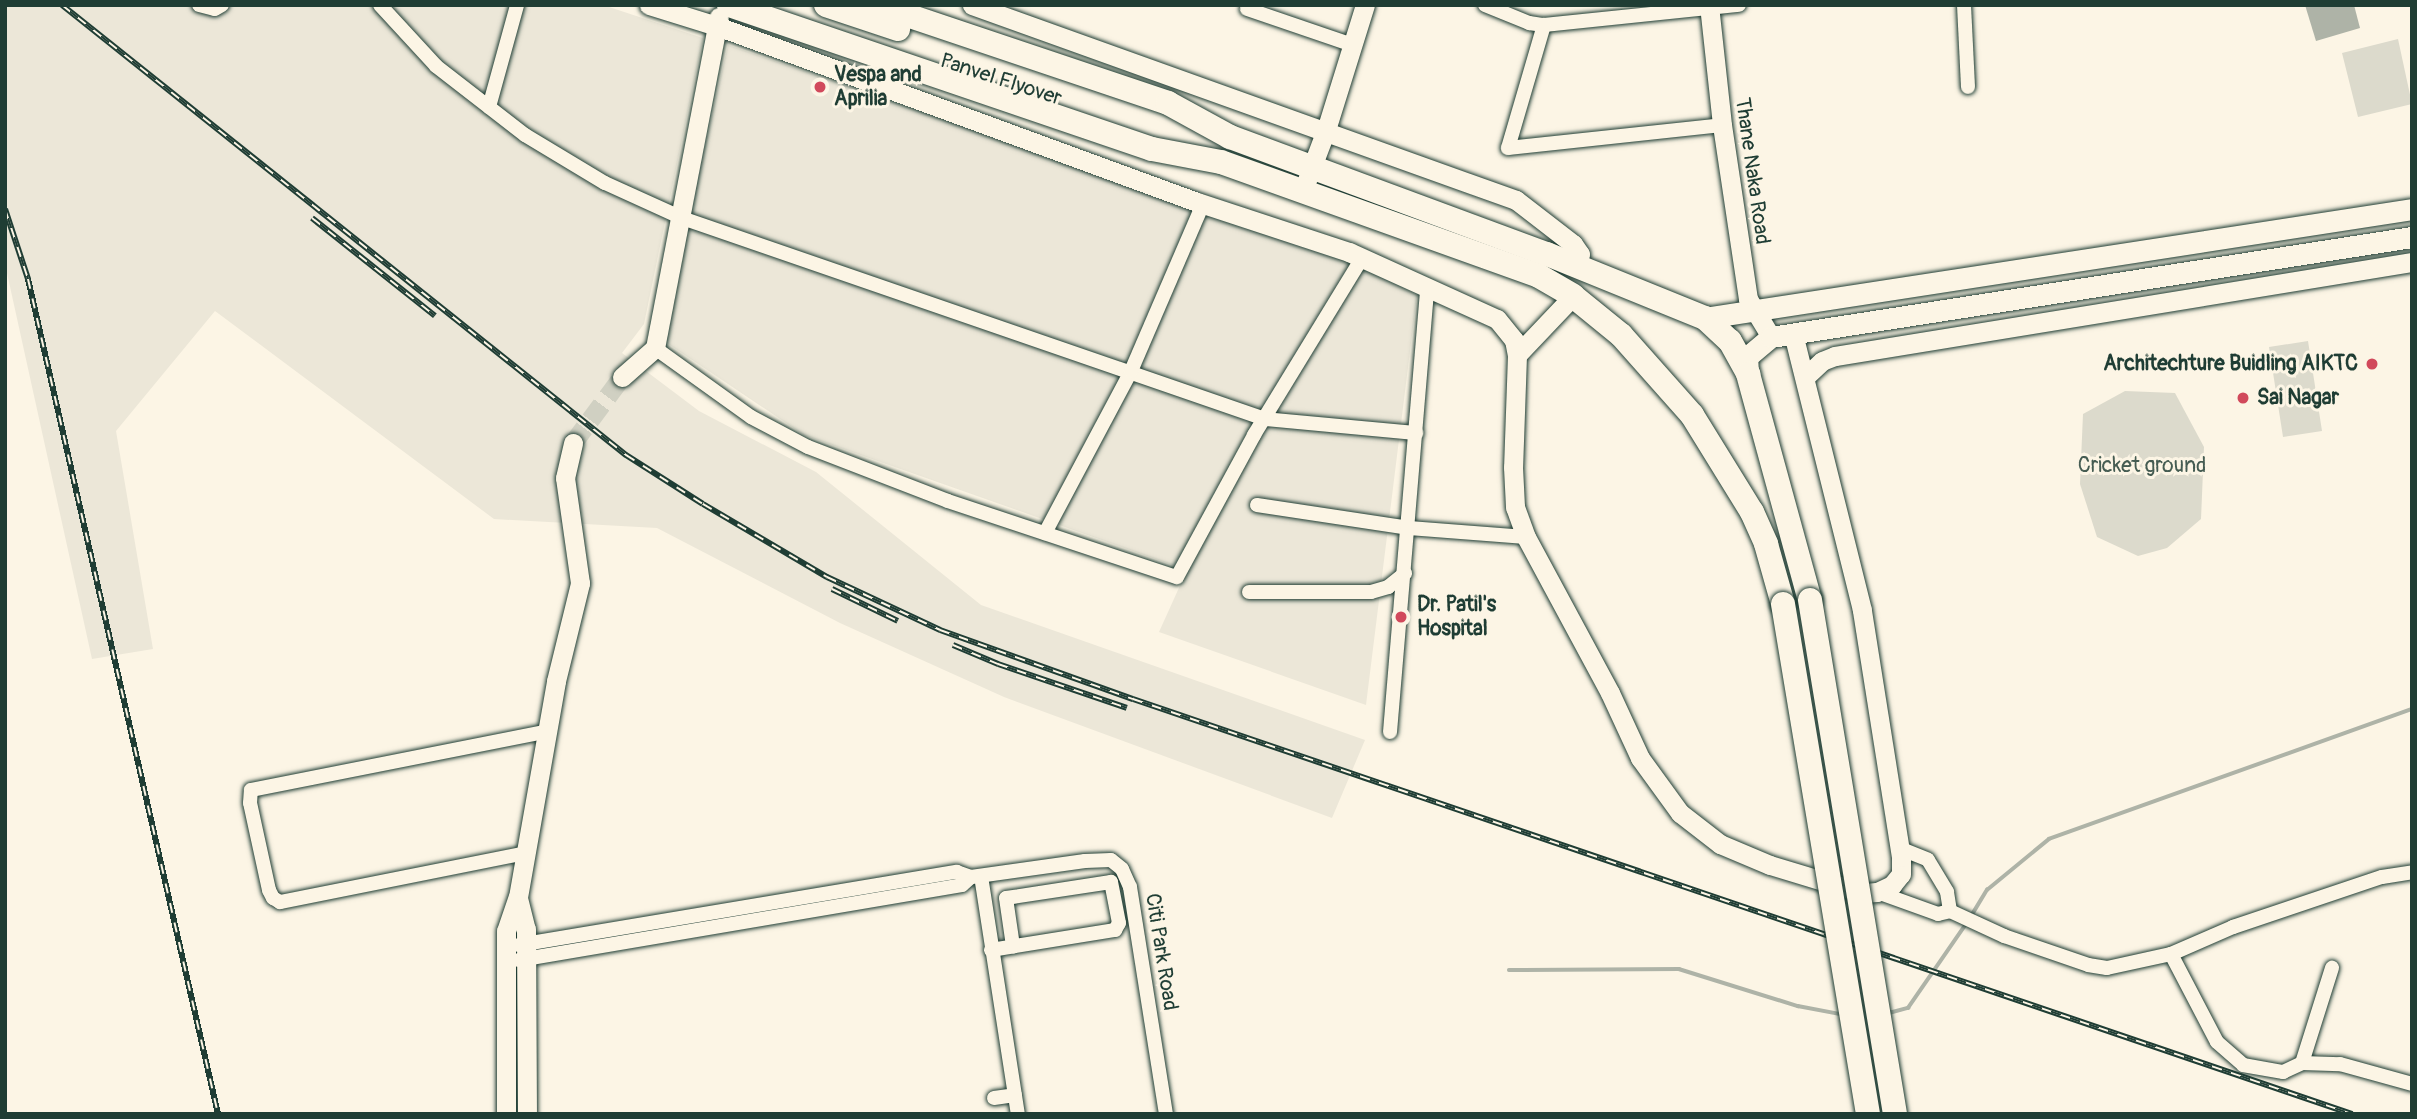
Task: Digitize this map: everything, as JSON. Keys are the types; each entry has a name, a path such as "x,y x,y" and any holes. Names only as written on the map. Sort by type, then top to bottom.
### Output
{"highway":[{"name":"Panvel Flyover","path":"777,5 1161,125 1230,137"},
{"name":"Panvel Flyover","path":"826,5 1161,125 1221,162"},
{"path":"877,5 1168,103 1230,137 1576,266 1705,318 1730,341 1748,374 1810,600 1895,1114"},
{"path":"723,16 1152,149 1221,162 1303,191 1539,275 1573,296 1621,335 1692,415 1752,512 1766,544 1783,604 1868,1114"}],"main road":[{"path":"1705,318 2412,209"},
{"path":"1748,374 1747,357 1782,336 2412,237"}],"street":[{"path":"199,5 215,9 222,5"},
{"path":"380,5 436,66 525,135 605,183 682,218 1265,419 1416,433"},
{"path":"489,107 517,5"},
{"path":"649,5 723,16 1203,204 1362,258 1497,319 1514,341 1517,355 1513,467 1515,507 1526,537 1610,692 1640,758 1681,813 1720,844 1770,865 1863,893 1877,892 1938,914 1953,913 2004,936 2088,965 2106,968 2171,954 2233,927 2382,877 2412,872"},
{"path":"622,377 656,348 723,16 721,5"},
{"path":"972,5 1516,200 1573,244 1580,254 1576,266"},
{"path":"1303,191 1326,130 1365,5"},
{"path":"1485,5 1529,23 1544,25 1739,5"},
{"path":"1964,5 1968,87"},
{"name":"Thane Naka Road","path":"1710,8 1721,125 1748,299 1753,311 1782,336 1805,377 1862,610 1899,848 1900,874 1892,885 1877,892"},
{"path":"1247,9 1353,45"},
{"path":"1544,25 1508,148 1721,125"},
{"path":"1045,533 1131,371 1203,204"},
{"path":"656,348 751,416 808,447 948,501 1178,576 1265,419 1362,258"},
{"path":"1805,377 1822,361 1835,356 2412,262"},
{"path":"1390,732 1427,287"},
{"path":"1517,355 1573,296"},
{"path":"506,1114 516,953 526,929 518,897 555,691 580,583 565,478 573,443"},
{"path":"1257,505 1409,528 1526,537"},
{"path":"1249,592 1371,592 1388,587 1405,573"},
{"path":"526,853 280,902 269,890 250,803 251,790 551,723"},
{"path":"1899,848 1928,860 1947,892 1953,913"},
{"name":"Citi Park Road","path":"976,877 1085,860 1111,860 1122,869 1130,887 1166,1114"},
{"path":"516,953 774,910 957,873 976,877 1018,1114"},
{"path":"1013,946 1006,902 1010,897 1111,882 1118,927"},
{"path":"991,950 1136,925"},
{"path":"516,953 527,1114"},
{"path":"2171,954 2217,1042 2243,1065 2283,1072 2302,1063 2340,1064 2412,1084"},
{"path":"2302,1063 2332,968"},
{"path":"994,1098 1015,1095"}],"shaded area":[{"path":"5,5 603,5 703,38 644,324 622,353 699,411 816,472 981,605 1365,740 1332,818 1004,697 840,623 657,528 494,519 215,311 116,431 153,649 92,659 5,264"},
{"path":"2305,5 2354,5 2360,28 2316,41"},
{"path":"728,45 1345,258 1417,295 1366,705 1159,632 1187,570 804,435 661,339"}],"green space":[{"path":"2398,39 2412,104 2358,117 2342,53"},
{"path":"2308,341 2322,431 2283,437 2269,347"},
{"name":"Cricket ground","path":"2125,391 2175,393 2204,447 2201,519 2167,548 2138,556 2097,537 2080,484 2083,414"}],"waterway":[{"path":"1970,918 1987,890 2049,839 2412,709"},
{"path":"1889,1013 1908,1008 1966,924"},
{"path":"1509,970 1679,969 1798,1006 1840,1014"}],"tunnel":[{"path":"573,443 622,377"}],"railway":[{"path":"62,5 626,455 827,577 940,630 1133,699 2352,1114"},
{"path":"5,209 28,279 218,1114"},
{"path":"312,218 435,316"},
{"path":"832,589 898,621"},
{"path":"953,645 998,664 1127,708"}],"place":[{"name":"Vespa and Aprilia","path":"820,87"},
{"name":"Architechture Buidling AIKTC","path":"2372,364"},
{"name":"Sai Nagar","path":"2243,398"},
{"name":"Dr. Patil's Hospital","path":"1401,617"}]}
